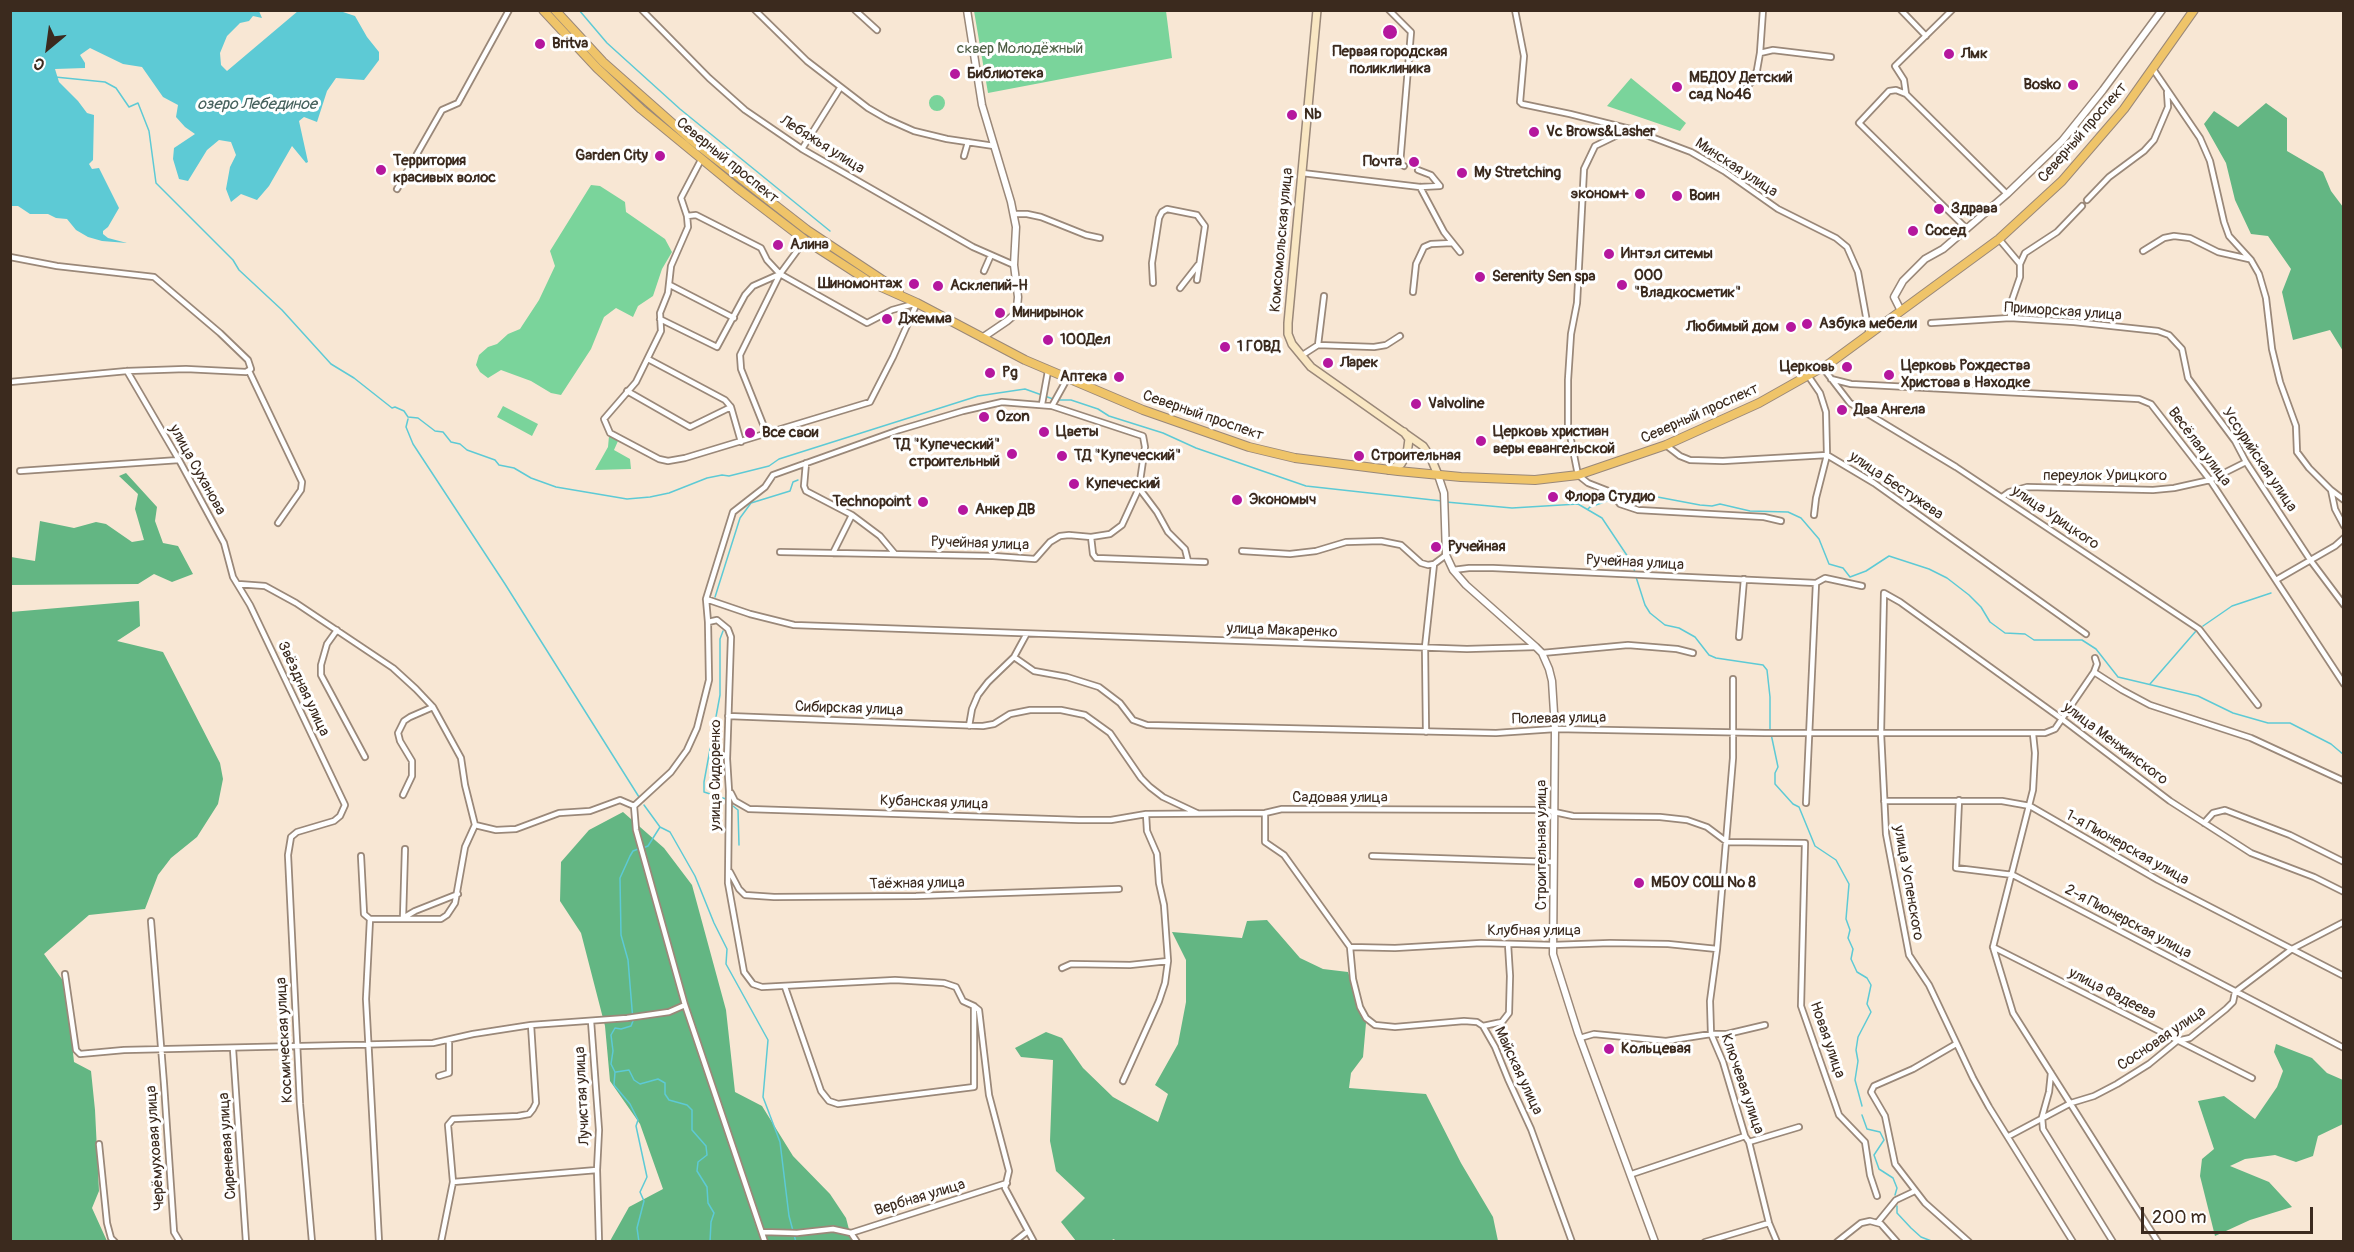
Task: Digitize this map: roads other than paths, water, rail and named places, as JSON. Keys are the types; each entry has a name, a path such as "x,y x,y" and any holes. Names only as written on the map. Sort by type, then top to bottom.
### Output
{"main road":[{"name":"Северный проспект","path":"543,10 580,52 806,240 870,282 917,303 1048,371 1216,438 1295,458 1438,475 1535,480 1578,475 1665,445 1759,403 1823,368 1999,239 2062,181 2124,109 2194,10"},
{"name":"Северный проспект","path":"555,10 625,89"},
{"name":"Комсомольская улица","path":"1317,10 1288,334 1301,356 1318,372 1423,446 1438,475"},
{"name":"Северный проспект","path":"704,156 807,230 917,303"},
{"path":"1389,470 1401,464 1407,454 1409,439 1403,430"}],"street":[{"path":"397,189 442,110 458,103 509,10"},
{"name":"Лебяжья улица","path":"642,10 709,78 745,110 802,150 935,226 1014,265"},
{"path":"754,10 807,62 877,113 914,131 994,146"},
{"path":"855,10 877,30"},
{"path":"967,10 979,89 1015,214 1014,265 1017,308 1014,315 982,338"},
{"path":"1389,10 1411,32 1400,164 1404,166"},
{"name":"Минская улица","path":"1515,10 1524,56 1520,102 1630,129 1691,152 1724,171 1762,200 1842,243 1858,272 1869,333"},
{"path":"1746,88 1757,70 1763,10"},
{"path":"1901,10 1926,36"},
{"path":"1906,94 1904,80 1895,66 1952,10"},
{"path":"1901,311 1894,297 1903,281 1925,259 1943,249 2035,169 2075,126 2162,10"},
{"path":"1760,53 1773,50 1831,57"},
{"path":"2153,69 2200,138 2210,161 2229,236 2251,260 2259,274 2264,290 2272,349 2280,382 2296,426 2297,452 2309,468 2343,500"},
{"path":"802,150 840,88"},
{"path":"1967,229 1859,123 1889,92 1896,90 1906,94 2007,194"},
{"path":"2087,200 2109,177 2144,151 2154,140 2168,106 2167,91"},
{"path":"1630,129 1595,146 1584,169 1577,303 1571,334 1568,380 1568,425 1578,475 1588,483 1603,487 1620,504 1638,510 1764,517 1781,520"},
{"path":"964,156 968,142"},
{"path":"704,156 681,198 688,227 672,266 670,285 660,313 661,331 636,382 604,419 606,428 617,438 659,459 668,461 741,442 870,402 917,303"},
{"path":"1302,173 1420,187 1440,186 1431,176 1418,170"},
{"path":"1420,187 1452,243 1460,252"},
{"path":"2010,318 2020,277 2020,264 2025,254 2057,232 2082,206"},
{"path":"1153,283 1152,263 1159,218 1167,209 1197,215 1205,226 1197,280"},
{"path":"1015,214 1041,217 1100,238"},
{"path":"687,216 696,215 761,248 767,260 780,274 867,323 892,310 917,303"},
{"path":"2143,250 2164,238 2175,236 2190,238 2218,252 2251,260"},
{"path":"1999,239 2020,264"},
{"path":"767,434 746,384 741,369 740,354 780,274 806,240"},
{"path":"1413,292 1416,264 1424,247 1431,244 1452,243"},
{"path":"984,271 991,255"},
{"path":"10,257 57,266 154,277 248,360 251,365 249,371 302,482 301,490 278,523"},
{"path":"1180,288 1199,263"},
{"path":"660,319 714,347 719,345 745,295 753,286 780,274"},
{"path":"670,285 734,318"},
{"path":"1318,345 1324,296"},
{"name":"Приморская улица","path":"1931,323 2010,318 2158,331"},
{"name":"Уссурийская улица","path":"2158,331 2169,335 2182,349 2188,378 2235,441 2246,462 2311,561 2343,605"},
{"path":"1301,356 1318,345 1374,347 1386,345 1400,336"},
{"path":"648,359 725,400 731,407 741,442"},
{"name":"улица Урицкого","path":"1823,368 1850,403 2002,497 2199,629 2258,705"},
{"path":"10,382 128,371 186,369 249,371"},
{"name":"улица Суханова","path":"128,371 224,543 233,577 238,584"},
{"path":"1042,404 1048,371"},
{"path":"1809,377 1824,402 1827,455 1815,498 1814,515"},
{"path":"1052,404 1067,379"},
{"name":"Весёлая улица","path":"1831,379 1851,384 2139,399 2151,404 2210,480 2343,684"},
{"path":"627,391 690,427 731,407"},
{"path":"634,806 663,781 691,743 709,680 706,599 733,512 765,487 773,474 899,430 963,411 1002,402 1052,404 1143,436 1145,447 1139,488 1122,525 1110,534 1092,537 1093,555 1096,558 1205,562"},
{"name":"улица Бестужева","path":"1665,445 1690,460 1723,461 1827,455 1874,483 2086,634"},
{"path":"20,471 179,460"},
{"name":"переулок Урицкого","path":"2002,497 2009,492 2027,487 2153,490 2193,485 2210,480 2246,462"},
{"path":"806,463 804,486 806,491 852,515 880,536 895,554"},
{"name":"Строительная улица","path":"1438,475 1444,493 1446,555 1453,570 1466,585 1542,653 1552,681 1555,729 1553,945 1556,969 1655,1242"},
{"path":"1139,488 1157,512 1168,532 1185,549 1188,561"},
{"path":"2331,490 2335,509 2343,526"},
{"path":"833,553 852,515"},
{"name":"Ручейная улица","path":"780,552 993,556 1035,559 1050,542 1060,536 1092,537"},
{"path":"2276,580 2335,546 2343,538"},
{"path":"1242,551 1290,554 1316,551 1346,542 1381,541 1401,545 1421,563 1434,564 1446,555"},
{"path":"1426,732 1425,647 1434,564"},
{"name":"Ручейная улица","path":"1453,570 1470,568 1816,583"},
{"path":"1806,803 1816,583 1826,578 1862,586"},
{"path":"1739,637 1744,579"},
{"path":"238,584 265,586 308,610 393,668 433,707 461,758 475,825 465,847 458,894 447,915 441,919 370,919 363,914 361,855"},
{"name":"Звёздная улица","path":"238,584 345,806 340,816 334,821 307,828 291,837"},
{"name":"улица Менжинского","path":"1884,593 1900,602 2062,719 2170,801 2251,853 2314,877 2343,892"},
{"name":"улица Успенского","path":"1884,593 1881,733 1886,834 1909,955 1929,985 1978,1088 2073,1242"},
{"name":"улица Макаренко","path":"706,599 750,614 794,625 1026,635 1425,647 1536,647"},
{"name":"улица Сидоренко","path":"708,622 717,620 728,629 731,637 728,716 730,898 744,972 748,980 757,986 785,987 895,980 944,983 956,987 965,1003 979,1010 989,1095 1009,1171 1006,1192 1035,1242"},
{"path":"337,630 327,644 321,665 321,675 365,757"},
{"path":"969,726 972,709 978,695 1014,657 1026,635"},
{"path":"1542,653 1628,645 1677,649 1693,653"},
{"name":"Полевая улица","path":"1014,657 1034,671 1067,677 1099,687 1120,703 1133,720 1147,725 1496,733 1555,729 1765,733 2045,734 2055,729 2094,672"},
{"path":"2095,658 2097,664 2094,672 2150,705 2251,738 2343,781"},
{"name":"Ключевая улица","path":"1733,680 1733,732 1727,843 1710,1000 1711,1034 1724,1062 1745,1136 1749,1142 1769,1223 1777,1242"},
{"path":"403,795 412,776 412,761 398,733 410,717 433,707"},
{"name":"Сибирская улица","path":"728,716 983,726 994,724 1010,714 1030,710 1061,710 1085,715 1110,733 1141,778 1150,787 1163,797 1198,814"},
{"path":"2033,734 2035,753 2033,790 1994,947 2013,1013 2158,1242"},
{"name":"Кубанская улица","path":"729,791 735,801 749,809 1089,820 1112,820 1146,814"},
{"path":"475,825 496,830 516,829 559,813 590,811 620,800 634,806"},
{"name":"2-я Пионерская улица","path":"1959,800 1956,868 2013,875 2343,1048"},
{"name":"1-я Пионерская улица","path":"1884,801 2002,801 2030,806 2158,880 2343,976"},
{"path":"634,806 636,830 686,1005 765,1242"},
{"name":"Садовая улица","path":"1146,814 1265,813 1282,809 1554,812 1573,816 1660,817 1688,820 1707,826 1727,843"},
{"path":"2204,823 2213,813 2225,810 2290,834 2343,862"},
{"path":"1265,813 1265,842 1284,855 1350,947"},
{"path":"1123,1081 1159,1001 1165,983 1168,961 1157,854 1147,831 1146,814"},
{"name":"Космическая улица","path":"291,837 288,855 289,914 300,1104 312,1242"},
{"name":"Новая улица","path":"1727,843 1805,843 1801,1006 1839,1114 1865,1142 1876,1196"},
{"path":"403,918 405,849"},
{"path":"1372,856 1554,862"},
{"name":"Таёжная улица","path":"729,870 739,889 745,895 774,897 916,896 1119,889"},
{"path":"403,918 415,910 458,894"},
{"path":"370,919 366,999 379,1242"},
{"path":"151,921 161,1050"},
{"name":"Сосновая улица","path":"2009,1136 2071,1103 2094,1096 2117,1084 2149,1064 2177,1041 2190,1038 2233,1002 2235,992 2292,950 2343,922"},
{"name":"Клубная улица","path":"1350,947 1395,948 1481,943 1668,944 1717,949"},
{"path":"1484,1026 1502,1022 1509,1013 1508,944"},
{"name":"Майская улица","path":"1350,947 1353,979 1360,1007 1366,1018 1376,1025 1395,1027 1464,1021 1478,1022 1484,1026 1531,1129 1572,1242"},
{"name":"улица Фадеева","path":"1994,947 2252,1078"},
{"path":"1062,968 1071,964 1130,965 1168,961"},
{"path":"65,974 76,1050 80,1054 124,1050 298,1047 449,1041 473,1034 531,1025 627,1018 669,1012 686,1005"},
{"path":"785,987 821,1091 829,1101 838,1104 974,1087 974,1006"},
{"name":"Лучистая улица","path":"591,1021 599,1130 597,1170 599,1242"},
{"path":"441,1242 453,1182 448,1125 453,1119 530,1114 536,1096 531,1025"},
{"path":"1580,1038 1593,1034 1666,1041 1748,1031 1765,1025"},
{"path":"439,1076 449,1073 449,1041"},
{"path":"1956,1044 1913,1069 1874,1086 1871,1092 1887,1123 1895,1164 1915,1191 1969,1242"},
{"name":"Сиреневая улица","path":"233,1048 246,1242"},
{"name":"Черёмуховая улица","path":"161,1050 174,1232 178,1241"},
{"path":"2051,1073 2042,1118 2043,1129 2113,1242"},
{"path":"1749,1142 1799,1127"},
{"path":"1632,1174 1745,1136"},
{"path":"99,1144 107,1223 111,1238 115,1242"},
{"path":"453,1182 597,1170"},
{"name":"Вербная улица","path":"851,1233 1007,1183"},
{"path":"1837,1242 1861,1223 1878,1222 1896,1200 1915,1191"},
{"path":"1878,1222 1898,1242"},
{"path":"1705,1242 1769,1223"},
{"path":"763,1232 797,1233 833,1229 851,1233 857,1242"},
{"path":"1014,1242 1028,1231"}],"water":[{"name":"озеро Лебединое","path":"10,11 259,11 262,18 253,16 249,21 240,23 227,36 220,53 221,65 227,71 298,11 340,11 355,16 379,52 379,60 364,80 336,78 327,91 317,122 304,117 299,121 308,162 306,163 292,146 269,186 257,200 241,194 231,202 226,189 230,167 236,155 231,142 219,140 207,150 188,181 179,179 173,159 174,148 195,134 176,117 178,105 163,97 142,67 123,64 90,48 80,55 85,68 55,69 59,82 87,113 94,115 93,160 89,164 92,169 99,168 119,208 103,234 108,238 127,243 102,241 76,230 67,219 56,218 48,214 30,214 18,206 11,206"}],"waterway":[{"path":"579,10 607,43 680,109 830,231"},
{"path":"55,77 105,82 116,88 129,107 138,103 149,131 156,183 233,260 239,270 282,310 331,364 354,378 392,408 404,411 408,417 418,418 435,431 443,432 451,442 495,460 499,465 514,468 531,478 556,487 627,499 650,497 669,493 707,478 729,476 769,466 779,459 978,396 1025,389 1053,399"},
{"path":"1058,400 1071,400 1098,409 1109,416 1163,433 1196,448 1306,486 1442,501"},
{"path":"408,419 406,427 413,444 505,584 639,797"},
{"path":"715,597 740,518 751,503 790,491 793,482 798,480"},
{"path":"1617,497 1631,492 1700,505 1720,504 1750,511 1788,512 1801,518 1819,539 1829,564 1843,568 1850,577 1866,571 1889,556 1929,569 1947,578 1969,595 1981,607 1990,622 2005,633 2025,634 2034,640 2082,640 2096,649 2118,677 2198,696 2233,713 2268,723 2290,723 2331,744 2344,755"},
{"path":"1588,509 1613,499"},
{"path":"1446,502 1512,508 1578,504 1602,518 1630,560 1635,572"},
{"path":"1636,577 1645,605 1650,613 1665,625 1679,628 1695,637 1709,655 1763,665 1767,670 1770,729 1778,767 1775,773 1775,784 1793,804 1799,807 1815,846 1836,860 1849,884 1846,919 1850,930 1848,938 1853,949 1851,959 1857,972 1867,978 1871,985 1867,1004 1871,1012 1858,1037 1856,1050 1858,1061 1855,1080 1862,1106"},
{"path":"2203,626 2232,606 2271,593"},
{"path":"723,631 720,639 720,695 704,792 726,799"},
{"path":"2150,684 2196,631"},
{"path":"644,805 660,827 670,832 695,876 727,949 726,964 768,1040 763,1097 780,1142 789,1216 796,1242"},
{"path":"733,806 738,810 739,845"},
{"path":"643,848 648,846 660,827"},
{"path":"638,849 633,851 620,878 621,935 628,960 633,1021 631,1026 615,1028 611,1035 613,1051 611,1064 615,1072 614,1085 630,1104 638,1120 636,1126 647,1177 640,1192 644,1201 637,1228 639,1242"},
{"path":"616,1072 629,1070 634,1080 640,1084 658,1079 665,1083 665,1094 669,1100 687,1105 692,1110 692,1130 706,1146 707,1155 698,1162 697,1171 707,1187 708,1203 714,1213 710,1242"},
{"path":"1862,1115 1867,1129 1880,1132 1884,1140 1874,1155 1879,1169 1893,1178 1897,1188 1895,1195"},
{"path":"1897,1206 1897,1213 1911,1228 1921,1237 1934,1242"}],"place":[{"name":"Первая городская поликлиника","path":"1390,32"},
{"name":"Britva","path":"540,44"},
{"name":"Лмк","path":"1949,54"},
{"name":"Библиотека","path":"955,74"},
{"name":"Bosko","path":"2073,85"},
{"name":"МБДОУ Детский сад №46","path":"1677,87"},
{"name":"Nb","path":"1292,115"},
{"name":"Vc Brows&Lasher","path":"1534,132"},
{"name":"Garden City","path":"660,156"},
{"name":"Почта","path":"1414,162"},
{"name":"Территория красивых волос","path":"381,170"},
{"name":"My Stretching","path":"1462,173"},
{"name":"эконом+","path":"1640,194"},
{"name":"Воин","path":"1677,196"},
{"name":"Здрава","path":"1939,209"},
{"name":"Сосед","path":"1913,231"},
{"name":"Алина","path":"778,245"},
{"name":"Интэл ситемы","path":"1609,254"},
{"name":"Serenity Sen spa","path":"1480,277"},
{"name":"Шиномонтаж","path":"914,284"},
{"name":"ООО \"Владкосметик\"","path":"1622,285"},
{"name":"Асклепий-Н","path":"938,286"},
{"name":"Минирынок","path":"1000,313"},
{"name":"Джемма","path":"887,319"},
{"name":"Азбука мебели","path":"1807,324"},
{"name":"Любимый дом","path":"1791,327"},
{"name":"100Дел","path":"1048,340"},
{"name":"1 ГОВД","path":"1225,347"},
{"name":"Ларек","path":"1328,363"},
{"name":"Церковь","path":"1847,367"},
{"name":"Pg","path":"990,373"},
{"name":"Церковь Рождества Христова в Находке","path":"1889,375"},
{"name":"Аптека","path":"1119,377"},
{"name":"Valvoline","path":"1416,404"},
{"name":"Два Ангела","path":"1842,410"},
{"name":"Ozon","path":"984,417"},
{"name":"Цветы","path":"1044,432"},
{"name":"Все свои","path":"750,433"},
{"name":"Церковь христиан веры евангельской","path":"1481,441"},
{"name":"ТД \"Купеческий\" строительный","path":"1012,454"},
{"name":"ТД \"Купеческий\"","path":"1062,456"},
{"name":"Строительная","path":"1359,456"},
{"name":"Купеческий","path":"1074,484"},
{"name":"Флора Студио","path":"1553,497"},
{"name":"Экономыч","path":"1237,500"},
{"name":"Technopoint","path":"923,502"},
{"name":"Анкер ДВ","path":"963,510"},
{"name":"Ручейная","path":"1436,547"},
{"name":"МБОУ СОШ № 8","path":"1639,883"},
{"name":"Кольцевая","path":"1609,1049"}],"park label":[{"name":"сквер Молодёжный","path":"1020,49"}]}
